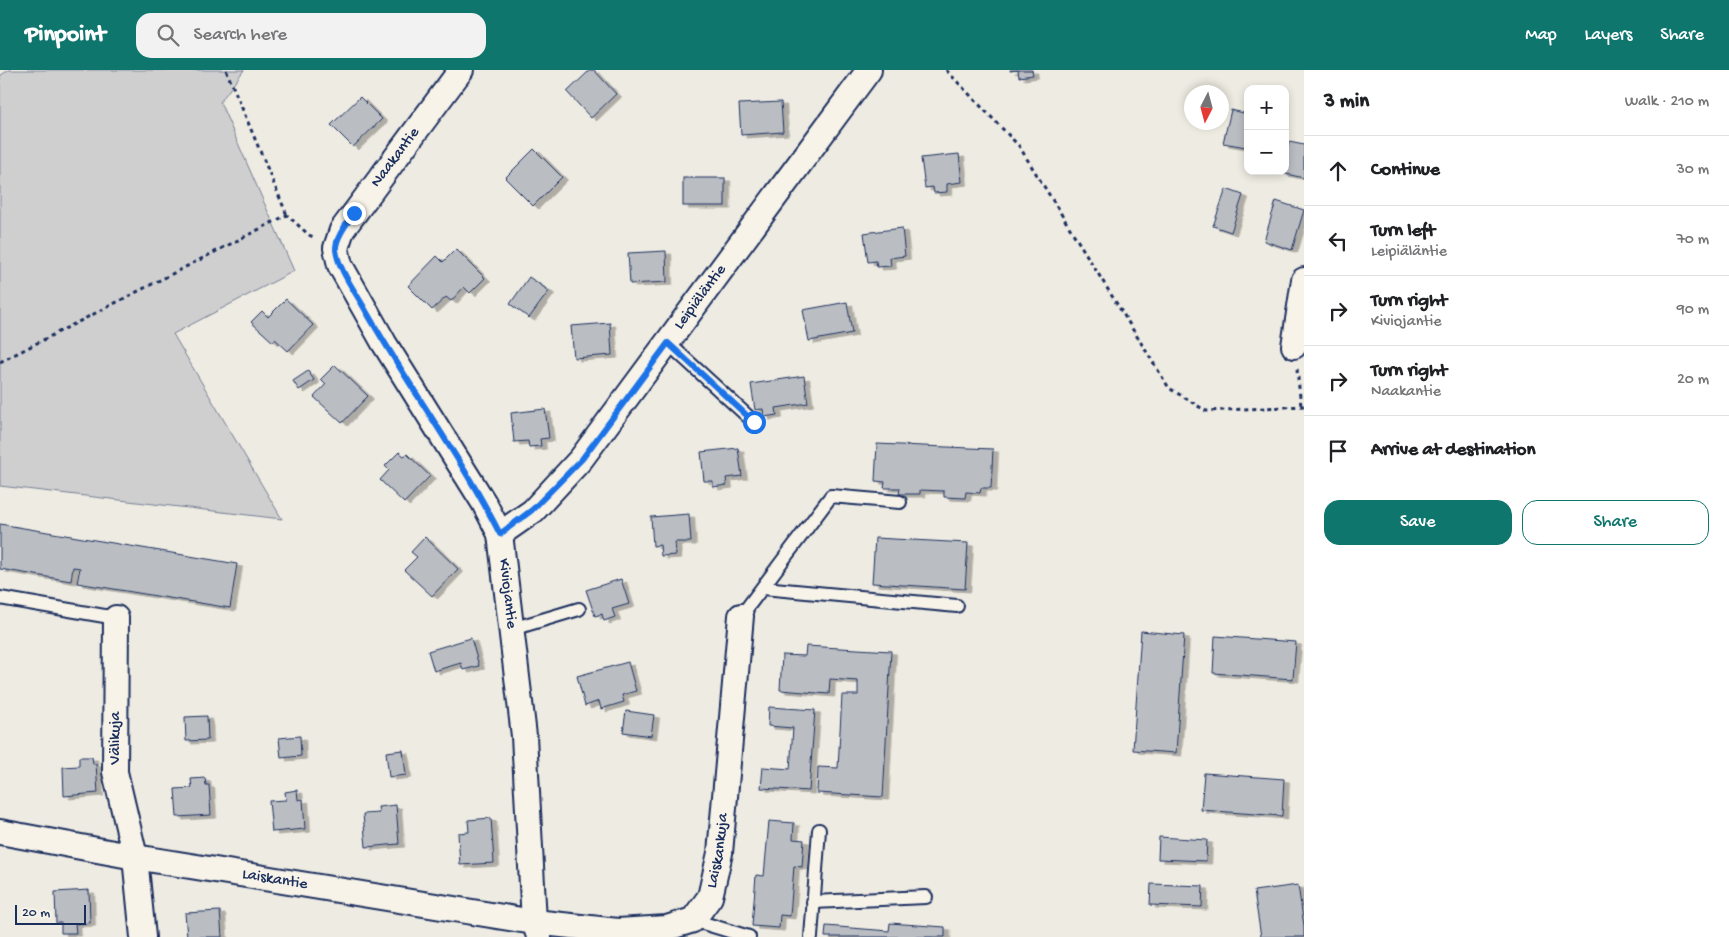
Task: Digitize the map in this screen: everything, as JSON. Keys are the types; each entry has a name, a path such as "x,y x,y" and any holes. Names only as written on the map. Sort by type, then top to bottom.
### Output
{"street":[{"name":"Naakantie","path":"336,248 342,230 461,70"},
{"name":"Leipiäläntie","path":"500,534 532,510 582,459 869,70"},
{"name":"Kiviojantie","path":"336,248 340,265 384,343 484,504 500,534 524,736 537,930"},
{"path":"1294,346 1302,308 1304,280"},
{"name":"Laiskankuja","path":"693,920 710,897 720,853 741,616"},
{"name":"Välikuja","path":"116,618 115,772 135,856 143,937"},
{"name":"Laiskantie","path":"0,832 537,930"},
{"path":"537,930 667,928 693,920"}],"lane":[{"path":"668,343 754,422"},
{"path":"741,616 831,496 900,502"},
{"path":"763,588 957,606"},
{"path":"0,598 116,618"},
{"path":"512,630 579,608"},
{"path":"811,937 819,830"},
{"path":"814,902 926,896"},
{"path":"693,920 748,937"}],"path":[{"path":"226,70 287,215 309,235 336,248"},
{"path":"946,70 1019,146 1169,388 1206,411 1303,406 1294,346"},
{"path":"0,362 287,215"}],"shaded area":[{"path":"8,70 244,70 220,102 294,271 173,334 282,519 0,486 0,76"}],"building":[{"path":"590,70 594,70 616,94 591,118 567,92"},
{"path":"1018,70 1032,70 1033,75 1019,77"},
{"path":"360,97 382,119 353,147 331,125"},
{"path":"781,102 783,132 741,135 739,104"},
{"path":"1231,110 1244,113 1244,147 1223,143 1226,130 1229,130"},
{"path":"1289,142 1304,145 1304,178 1289,175"},
{"path":"534,149 562,177 533,206 505,178"},
{"path":"959,154 962,182 947,184 947,192 934,193 933,187 925,188 921,158"},
{"path":"683,178 725,178 725,206 683,206"},
{"path":"1226,189 1243,195 1231,232 1213,226"},
{"path":"1276,201 1304,210 1292,250 1264,241"},
{"path":"902,228 905,256 890,258 891,266 877,267 876,261 868,262 864,233"},
{"path":"456,249 485,278 470,293 464,287 451,301 446,297 432,310 408,286 437,256 443,262"},
{"path":"666,251 667,282 630,284 628,253"},
{"path":"529,277 549,291 529,318 510,304"},
{"path":"286,299 313,325 288,351 275,339 273,342 251,322 262,311 268,317"},
{"path":"847,302 852,333 809,341 803,310"},
{"path":"610,323 612,355 574,358 571,326"},
{"path":"335,365 368,396 342,423 314,397 326,384 321,379"},
{"path":"308,371 314,380 299,390 293,381"},
{"path":"804,376 808,403 776,408 777,415 764,417 763,409 755,410 751,384"},
{"path":"545,409 549,438 540,439 541,446 529,447 528,441 514,442 511,413"},
{"path":"877,444 993,449 991,488 981,488 980,493 966,492 965,498 944,497 944,491 920,490 920,494 899,494 900,488 884,488 885,482 875,481"},
{"path":"738,448 742,476 726,478 727,485 713,487 713,481 704,481 701,452"},
{"path":"399,452 404,456 407,454 430,476 404,503 380,480 389,470 385,466"},
{"path":"689,514 691,542 675,542 676,555 661,556 660,545 653,546 651,517"},
{"path":"0,524 237,564 230,608 77,583 80,568 73,567 71,581 0,569"},
{"path":"425,537 458,569 432,596 404,570 417,557 411,552"},
{"path":"875,538 968,543 965,589 872,583"},
{"path":"621,579 629,604 612,609 615,617 604,621 602,614 595,616 586,590"},
{"path":"1141,631 1184,635 1176,753 1133,750"},
{"path":"1215,636 1296,642 1293,679 1213,673"},
{"path":"471,638 479,666 463,670 461,663 434,671 428,651"},
{"path":"806,646 891,651 883,797 817,793 818,767 838,768 842,695 858,695 858,681 830,679 829,694 780,690 782,655 805,656"},
{"path":"628,662 636,691 622,695 624,702 601,709 599,701 585,706 577,676"},
{"path":"769,707 815,710 809,791 761,788 763,767 790,769 793,728 768,726"},
{"path":"626,711 654,715 651,736 623,732"},
{"path":"207,716 208,740 186,741 185,717"},
{"path":"300,736 301,756 281,758 279,738"},
{"path":"403,750 406,775 389,777 386,752"},
{"path":"79,757 92,757 93,764 96,764 98,793 64,796 63,767 79,766"},
{"path":"1204,773 1284,779 1282,816 1201,810"},
{"path":"205,778 206,785 209,785 211,815 177,817 175,789 192,788 191,779"},
{"path":"297,790 298,800 303,799 305,829 272,832 269,801 286,800 285,792"},
{"path":"396,805 399,844 366,847 363,814 379,813 378,807"},
{"path":"491,818 494,863 460,865 458,833 469,832 468,820"},
{"path":"769,821 794,823 793,839 804,840 802,867 794,866 790,916 780,915 779,928 752,926 756,875 764,876"},
{"path":"1159,837 1207,840 1206,861 1158,859"},
{"path":"1151,884 1203,886 1202,907 1150,905"},
{"path":"1298,885 1304,937 1261,937 1254,891"},
{"path":"89,890 90,923 75,924 76,933 61,933 61,923 56,923 55,892"},
{"path":"220,911 222,937 187,937 185,913"},
{"path":"890,923 945,927 945,937 825,937 826,926 889,931"}],"route":[{"path":"354,213 342,230 336,248 340,265 384,343 484,504 500,534 532,510 582,459 668,343 754,422"}]}
